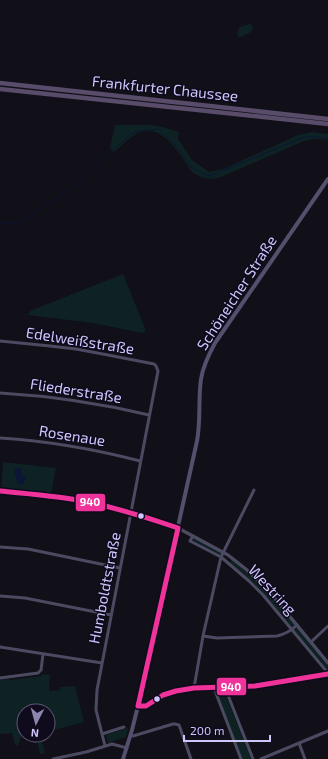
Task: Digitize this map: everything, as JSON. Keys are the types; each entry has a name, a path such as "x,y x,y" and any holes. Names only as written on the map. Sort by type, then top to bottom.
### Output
{"main road":[{"name":"Frankfurter Chaussee","path":"0,83 328,119"},
{"name":"Frankfurter Chaussee","path":"0,89 328,124"},
{"name":"Schöneicher Straße","path":"123,759 138,706 199,432 201,379 208,358 215,343 328,179"}],"street":[{"name":"Edelweißstraße","path":"0,341 76,349 155,365"},
{"name":"Humboldtstraße","path":"105,746 95,706 97,690 158,371 155,365"},
{"name":"Fliederstraße","path":"0,393 58,398 106,405 149,415"},
{"name":"Rosenaue","path":"0,438 61,444 95,450 140,461"},
{"path":"194,688 203,636 222,557 254,490"},
{"path":"0,491 52,496 94,504 131,513 178,528"},
{"name":"Westring","path":"178,528 224,552 262,583 328,663"},
{"name":"Westring","path":"193,536 190,541 222,557 255,586 328,674"},
{"path":"0,547 28,549 120,568"},
{"path":"0,596 25,598 111,615"},
{"path":"203,636 217,638 269,637 284,635 297,625"},
{"path":"311,642 328,626"},
{"path":"0,647 102,663"},
{"path":"0,678 38,673 41,670 43,654"},
{"path":"138,706 146,706 156,698 176,691 194,688 269,684 328,674"},
{"path":"226,687 253,759"},
{"path":"214,688 241,759"},
{"path":"131,735 177,724 179,725 191,759"},
{"path":"102,734 124,727"},
{"path":"260,759 328,731"},
{"path":"54,759 86,752 112,744 127,748"},
{"path":"299,744 305,759"}],"green space":[{"path":"250,24 253,28 251,32 239,38 237,34 240,27"},
{"path":"115,125 150,125 179,132 178,139 192,160 209,172 223,169 298,135 312,132 328,134 328,140 314,139 304,141 221,177 210,179 192,172 169,141 162,135 154,132 145,131 136,134 114,152 110,148"},
{"path":"123,274 146,331 142,333 93,323 28,315 30,311"},
{"path":"3,462 56,468 51,494 1,489"},
{"path":"195,538 222,553 219,555 193,541"},
{"path":"232,559 268,592 295,625 292,627 252,581 230,563"},
{"path":"298,628 328,666 328,670 294,630"},
{"path":"42,674 50,675 50,691 60,690 60,687 75,686 84,722 56,729 56,703 16,703 16,743 19,743 18,746 15,745 12,733 0,734 0,680 41,676"},
{"path":"224,691 251,759 242,759 216,692"},
{"path":"128,728 126,737 108,743 106,735"},
{"path":"38,743 42,743 45,753 40,754"}],"water":[{"path":"21,468 22,475 26,475 24,484 21,485 18,484 14,471"}],"waterway":[{"path":"87,172 134,132 158,129 173,142 191,167 209,176 307,136 328,139"},
{"path":"0,222 17,222 26,218 67,191 85,176"}],"transit line":[{"name":"940","path":"0,491 89,502 178,528"},
{"name":"940","path":"138,706 178,528"},
{"name":"940","path":"138,706 146,706 163,695 176,691 194,688 255,686 328,674"}]}
